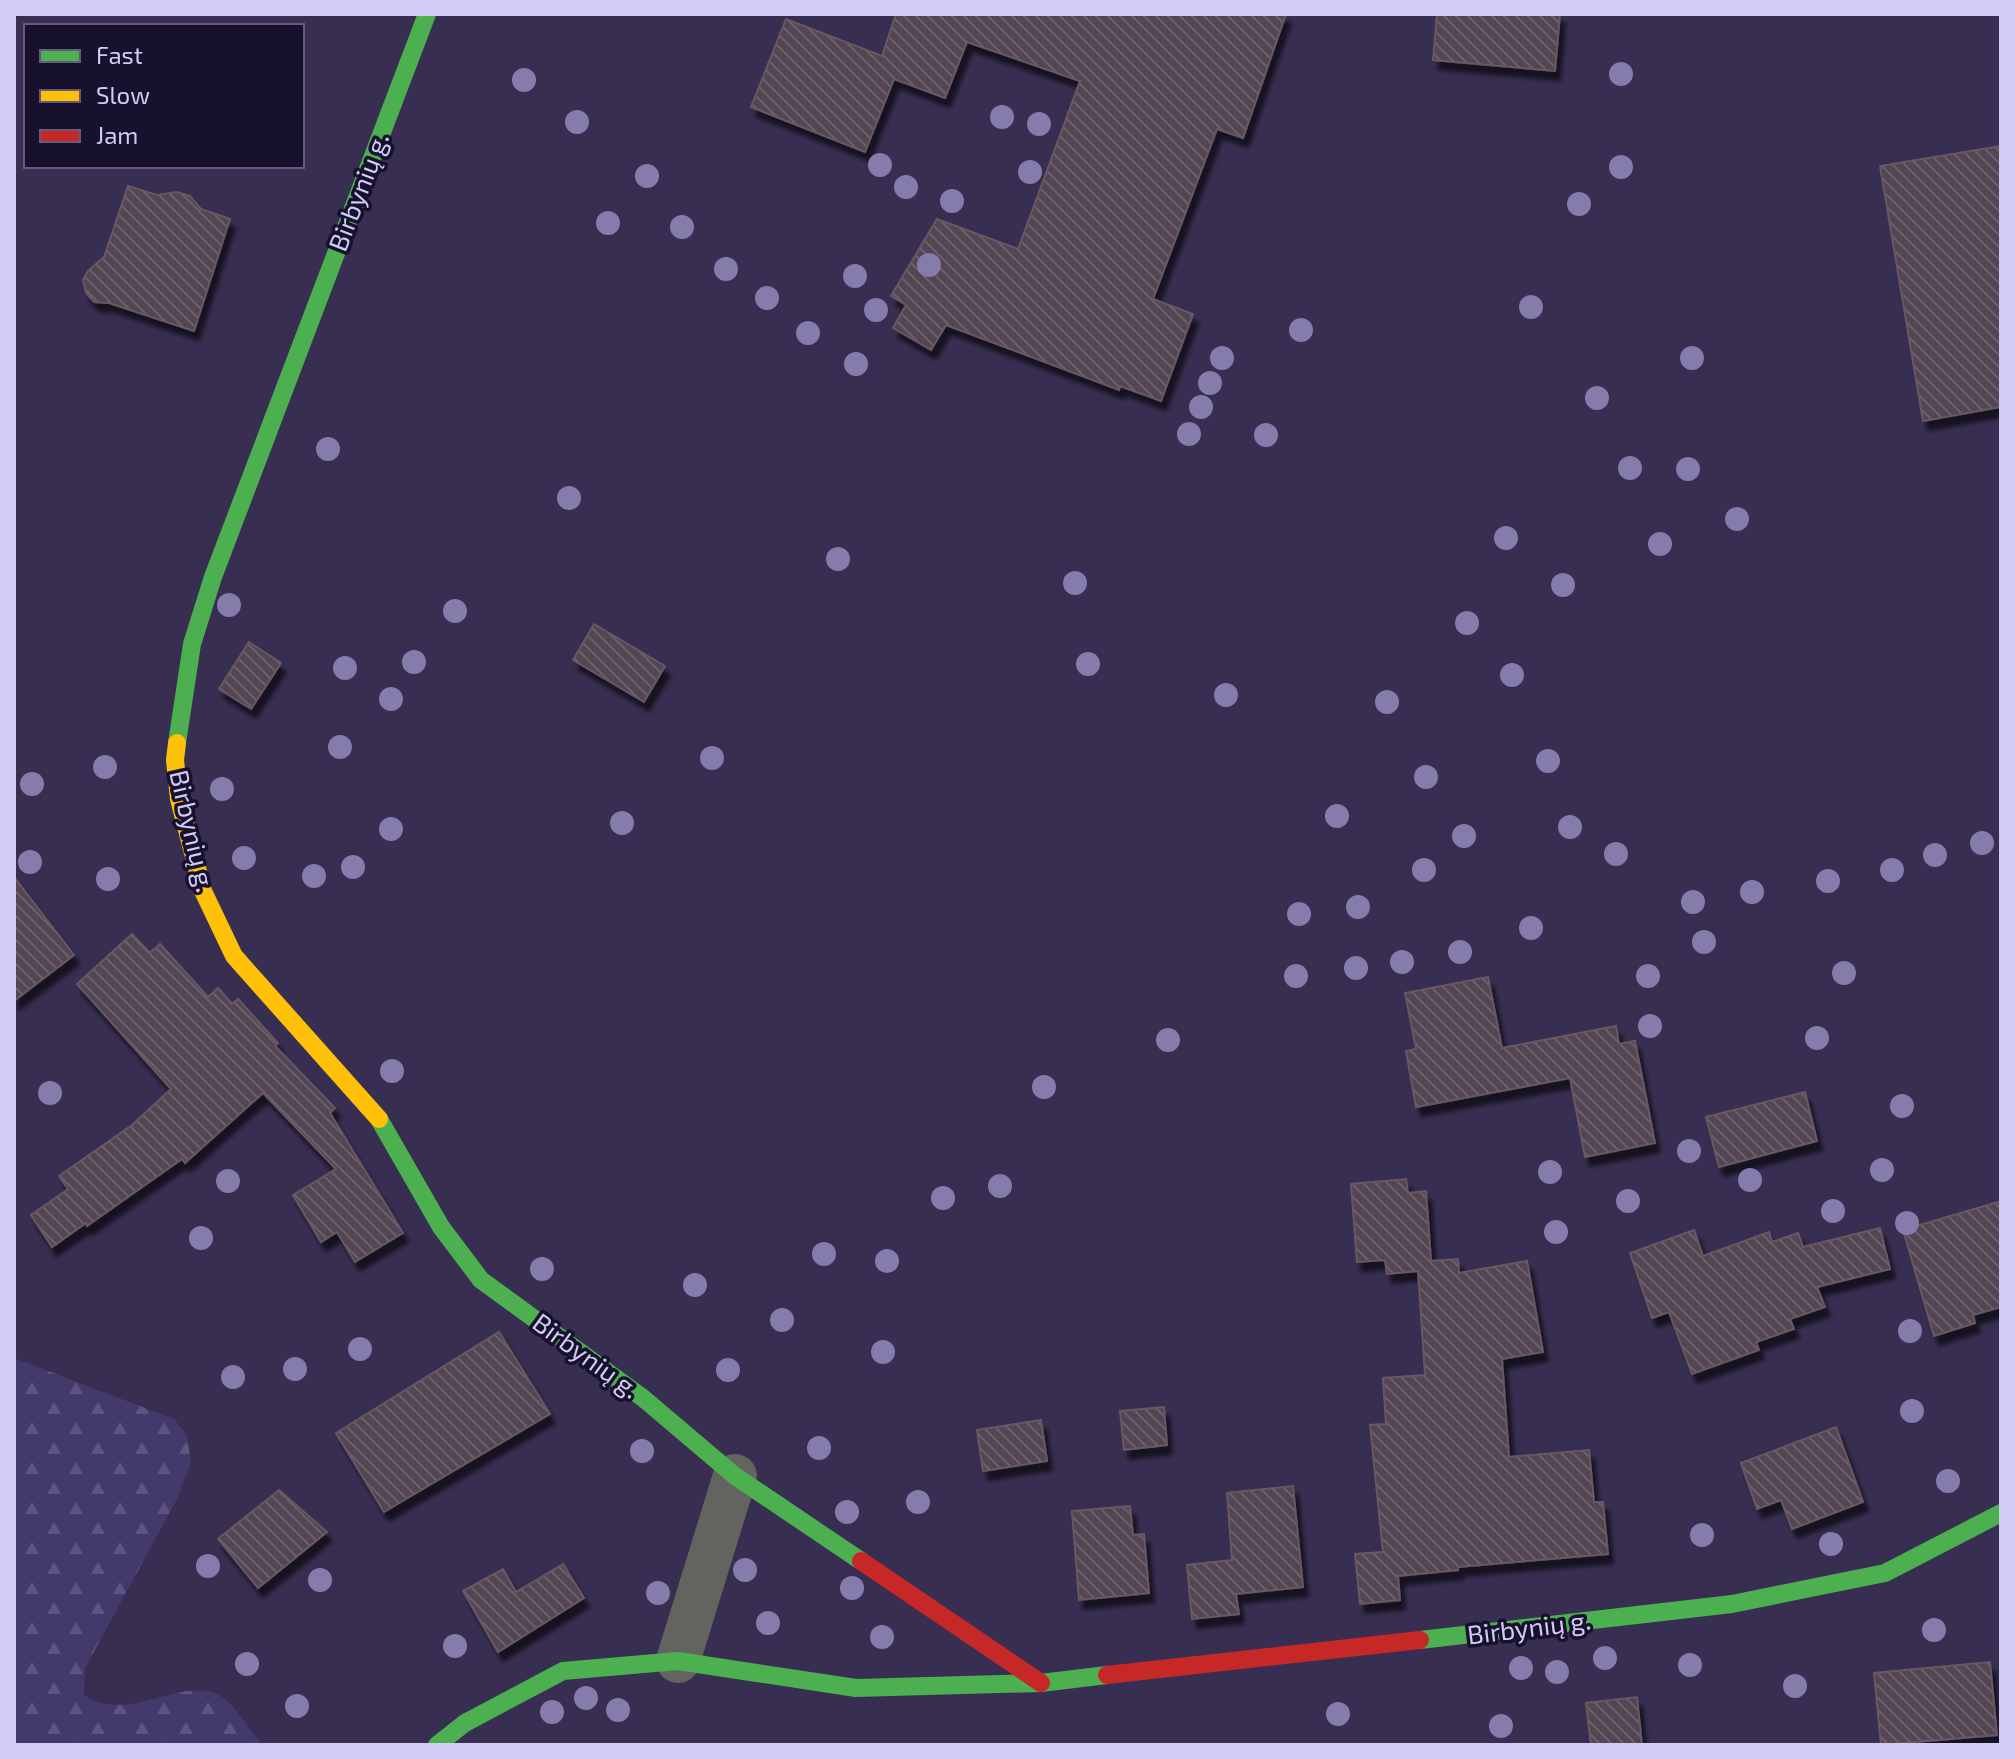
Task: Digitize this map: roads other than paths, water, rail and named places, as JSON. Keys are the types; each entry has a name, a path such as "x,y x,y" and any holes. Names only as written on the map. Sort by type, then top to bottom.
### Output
{"street":[{"name":"Birbynių g.","path":"427,14 208,590 192,644 175,760 179,799 203,891 234,956 377,1115 441,1227 481,1280 643,1398 735,1476 1041,1683"},
{"path":"678,1661 735,1476"},
{"name":"Birbynių g.","path":"437,1745 465,1723 563,1671 678,1661 856,1688 1041,1683 1732,1604 1885,1573 2001,1513"}]}
